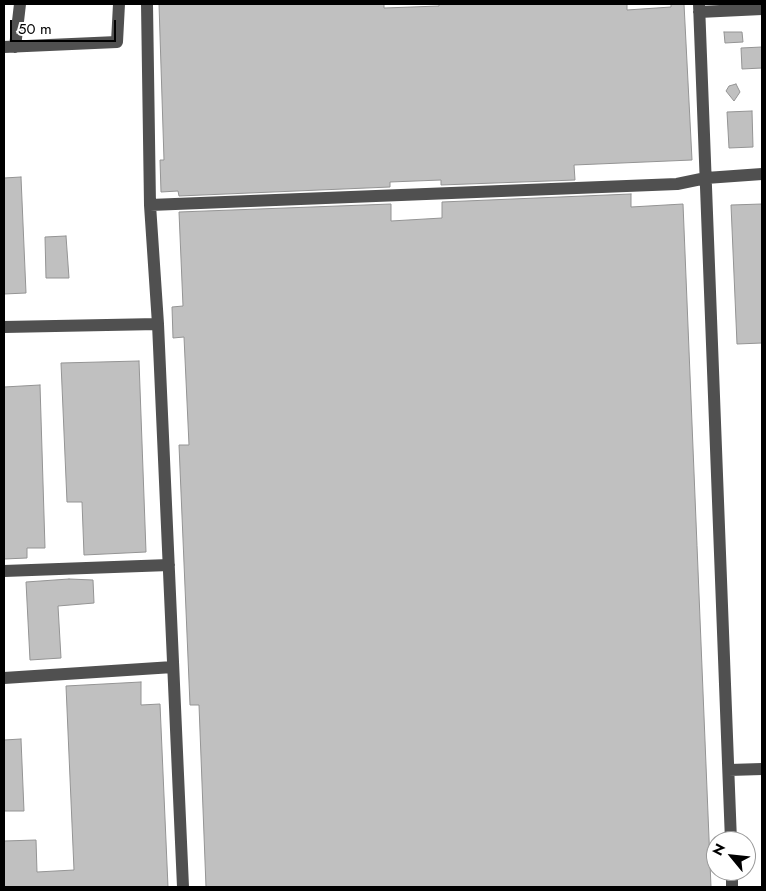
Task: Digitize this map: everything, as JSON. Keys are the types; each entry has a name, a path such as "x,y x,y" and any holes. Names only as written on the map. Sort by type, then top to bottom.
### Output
{"street":[{"path":"20,4 10,47 117,42 119,4"},
{"path":"147,4 150,205 158,324 183,887"},
{"path":"731,831 699,8 762,9"},
{"path":"150,205 677,184 706,178 762,174"},
{"path":"4,326 158,324"},
{"path":"4,571 169,565"},
{"path":"4,678 173,667"},
{"path":"729,770 762,769"}],"building":[{"path":"159,4 384,4 384,8 439,6 439,4 627,4 627,10 671,7 671,4 684,4 692,160 574,165 575,180 441,185 441,180 390,182 390,187 179,196 178,191 161,192 160,160 164,160"},
{"path":"724,32 742,32 743,42 725,43"},
{"path":"762,47 762,68 742,69 741,48"},
{"path":"736,84 740,92 734,101 726,91 729,86"},
{"path":"752,111 753,147 729,148 727,112"},
{"path":"21,177 26,293 4,294 4,178"},
{"path":"631,194 631,207 683,204 709,831 706,831 706,881 711,881 711,887 206,887 199,705 190,705 179,445 189,445 184,337 173,338 172,307 183,306 179,212 391,204 391,221 442,218 442,202"},
{"path":"762,204 762,343 737,344 731,205"},
{"path":"66,236 69,278 46,278 45,237"},
{"path":"139,361 146,552 84,555 82,502 67,502 61,363"},
{"path":"40,385 45,548 27,548 27,558 4,559 4,387"},
{"path":"69,579 93,580 94,603 58,606 61,658 30,660 26,582"},
{"path":"141,682 141,705 160,704 168,887 4,887 4,841 36,840 37,872 74,870 66,686"},
{"path":"21,739 24,811 4,811 4,740"}]}
